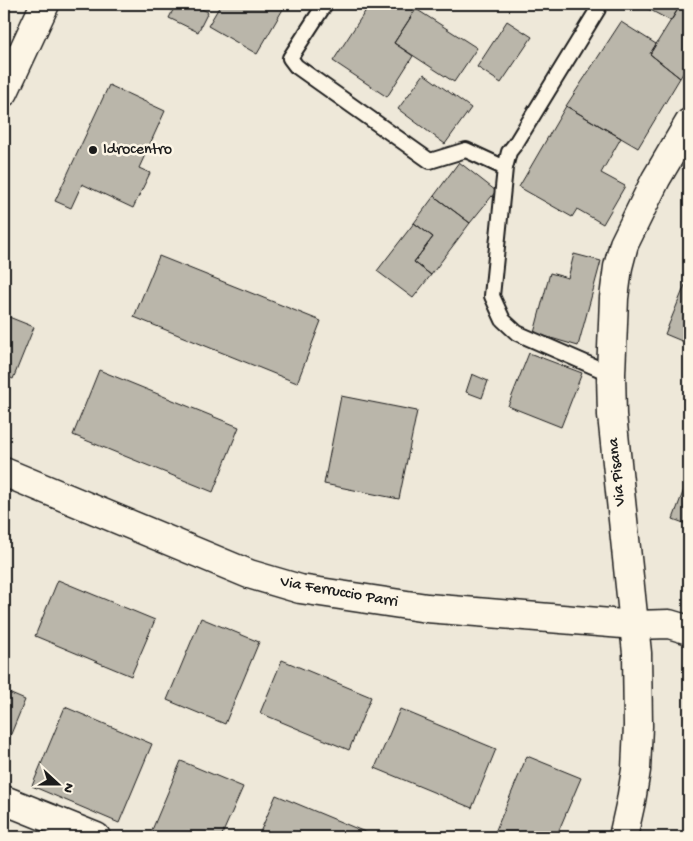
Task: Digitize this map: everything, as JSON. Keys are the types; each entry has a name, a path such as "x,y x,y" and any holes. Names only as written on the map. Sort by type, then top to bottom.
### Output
{"main road":[{"path":"4,92 45,4"},
{"name":"Via Pisana","path":"623,837 636,770 638,696 637,653 612,415 611,374 614,298 618,267 624,244 656,179 689,123"},
{"name":"Via Ferruccio Parri","path":"4,472 249,574 300,589 428,608 634,625 669,624 689,630"},
{"path":"4,800 96,837"}],"lane":[{"path":"325,4 290,58 296,66 430,161 466,150 505,168"},
{"path":"598,9 510,152 505,168 492,296 504,320 518,333 611,374"}],"building":[{"path":"176,4 191,4 208,12 198,32 169,18"},
{"path":"221,4 286,4 257,54 208,26"},
{"path":"370,4 408,4 416,9 394,43 413,56 387,97 333,61"},
{"path":"639,4 681,4 671,21"},
{"path":"681,4 689,4 689,64 680,78 650,54"},
{"path":"416,9 477,48 454,82 394,43"},
{"path":"507,21 532,37 501,83 477,67"},
{"path":"621,22 656,44 650,54 680,78 638,148 566,106"},
{"path":"424,74 471,108 445,144 398,109"},
{"path":"109,85 165,111 139,168 150,173 133,208 82,184 71,208 55,201"},
{"path":"566,106 621,138 601,173 625,186 603,224 577,209 572,217 519,187"},
{"path":"459,162 496,191 470,223 434,196"},
{"path":"434,196 470,223 431,275 414,262 433,237 414,223"},
{"path":"414,223 433,237 414,262 431,275 413,298 377,271"},
{"path":"574,254 601,261 578,346 534,333 550,273 568,278"},
{"path":"159,256 321,321 297,383 134,317"},
{"path":"685,285 689,287 689,344 665,334"},
{"path":"4,315 34,327 13,379 4,375"},
{"path":"529,353 582,373 561,427 508,406"},
{"path":"99,370 239,427 213,492 73,435"},
{"path":"472,374 488,381 482,398 466,392"},
{"path":"341,396 417,411 399,499 324,484"},
{"path":"689,476 689,525 673,519"},
{"path":"58,580 155,620 131,676 35,636"},
{"path":"201,618 259,642 225,724 167,700"},
{"path":"282,660 371,697 349,750 260,713"},
{"path":"4,691 25,700 4,751"},
{"path":"65,707 152,744 119,823 32,786"},
{"path":"400,709 496,749 472,808 375,768"},
{"path":"527,756 581,778 556,837 493,837"},
{"path":"181,761 243,787 221,837 169,837 152,830"},
{"path":"276,795 377,837 258,837"}],"place":[{"name":"Idrocentro","path":"93,150"}]}
